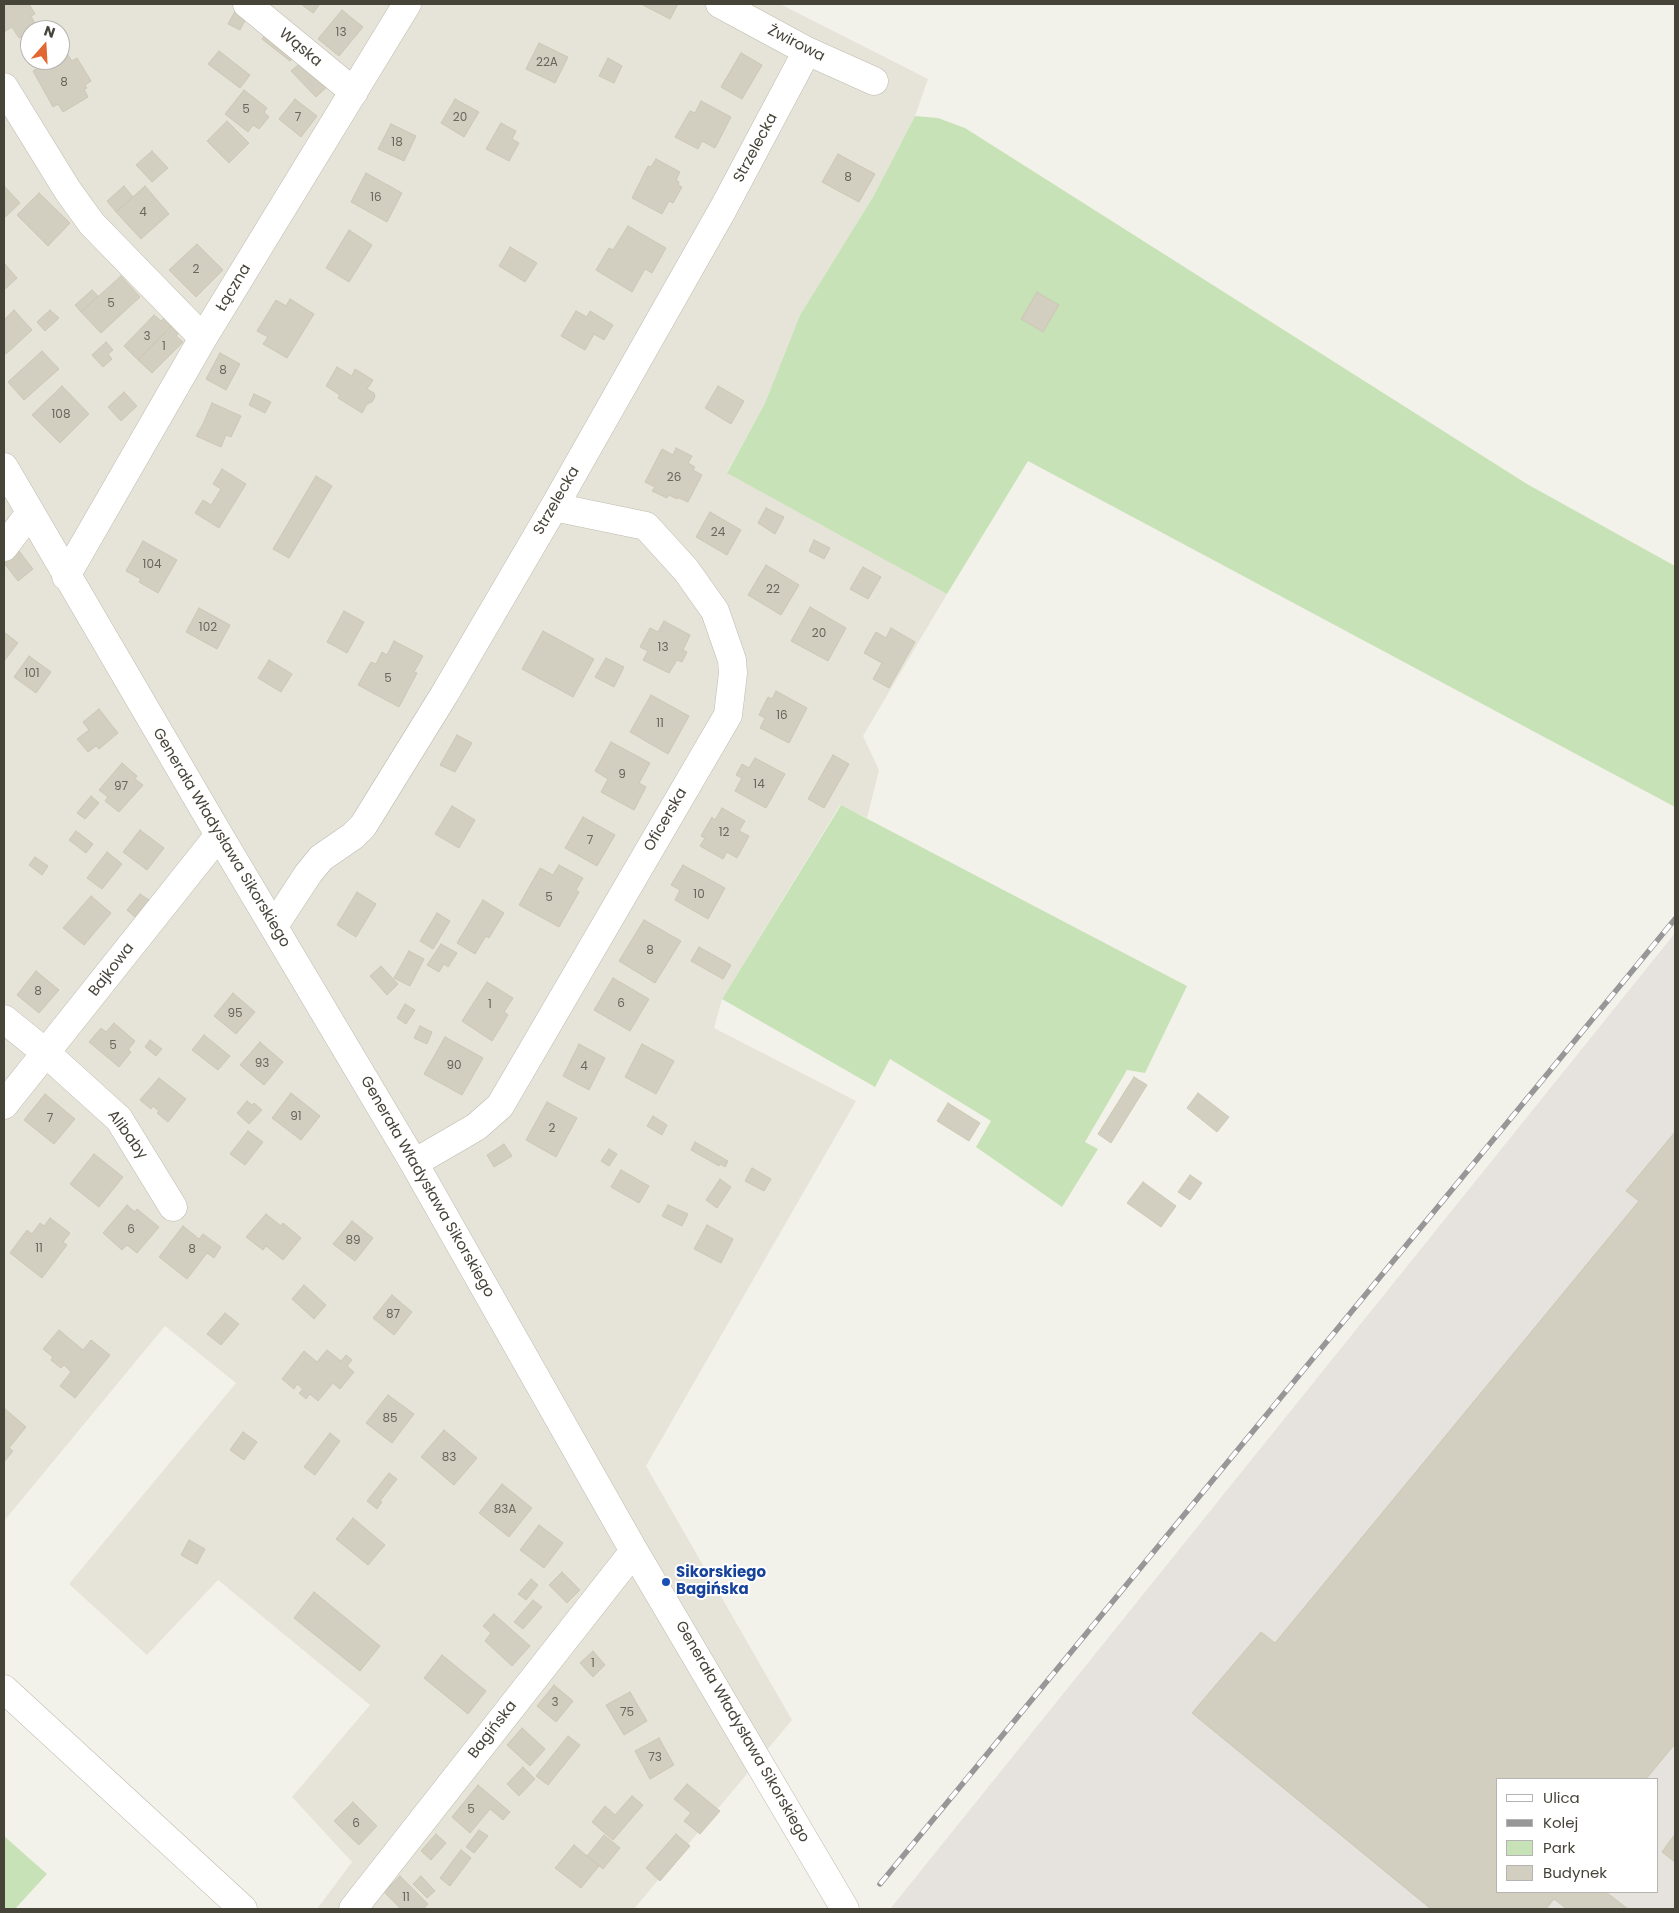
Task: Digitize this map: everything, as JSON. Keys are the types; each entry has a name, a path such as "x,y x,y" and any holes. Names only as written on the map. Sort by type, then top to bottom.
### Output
{"street":[{"name":"Wąska","path":"247,4 354,92"},
{"name":"Łączna","path":"66,576 203,338 407,4"},
{"name":"Żwirowa","path":"720,4 807,51 874,81"},
{"name":"Strzelecka","path":"274,926 308,874 322,858 353,836 363,826 444,695 554,507 723,209 807,51"},
{"path":"4,87 68,191 92,224 203,338"},
{"name":"Generała Władysława Sikorskiego","path":"4,467 66,576 414,1163 634,1551 845,1909"},
{"name":"Oficerska","path":"414,1163 476,1127 500,1106 728,715 733,673 732,660 715,611 686,570 646,526 554,507"},
{"path":"4,547 30,513"},
{"name":"Bajkowa","path":"4,1105 219,834"},
{"name":"Alibaby","path":"4,1019 46,1053 119,1119 174,1207"},
{"name":"Bagińska","path":"353,1909 634,1551"},
{"path":"4,1689 243,1909"}],"shaded area":[{"path":"4,4 780,4 928,79 915,116 873,197 800,315 765,403 727,472 947,594 863,736 879,770 867,818 840,805 722,999 714,1028 856,1101 646,1466 792,1720 634,1909 317,1909 352,1862 292,1797 370,1705 218,1580 147,1655 69,1584 236,1383 165,1326 4,1521"},
{"path":"1675,933 1675,1909 890,1909"}],"green space":[{"path":"915,116 938,118 965,128 1527,484 1675,566 1675,807 1028,461 947,594 727,473 765,403 800,315 873,197"},
{"path":"841,805 1187,986 1145,1073 1127,1070 1085,1142 1098,1149 1062,1207 976,1147 991,1121 890,1059 875,1087 722,999"},
{"path":"4,1836 47,1874 15,1909 4,1909"}],"building":[{"path":"4,4 29,4 35,14 31,16 33,20 20,20 20,37 12,27 4,32"},
{"path":"239,4 251,8 240,30 228,24"},
{"path":"301,4 320,4 313,13"},
{"path":"644,4 678,4 670,19"},
{"path":"342,10 363,27 339,56 318,39"},
{"path":"268,31 296,53 290,61 262,39"},
{"path":"539,43 568,57 555,83 526,69"},
{"path":"219,51 250,75 240,88 208,64"},
{"path":"741,53 762,65 742,99 721,87"},
{"path":"307,57 331,83 316,97 291,71"},
{"path":"70,58 72,61 77,58 91,81 85,85 87,88 84,89 88,97 63,112 58,104 53,107 33,71 70,70"},
{"path":"608,58 622,66 614,83 599,76"},
{"path":"244,90 267,108 264,112 269,117 259,129 253,125 248,132 225,114"},
{"path":"295,99 317,116 301,137 279,119"},
{"path":"455,99 479,112 464,137 441,123"},
{"path":"701,101 731,117 715,148 702,141 698,149 675,137 690,111 695,113"},
{"path":"227,121 249,143 229,163 207,141"},
{"path":"501,123 516,131 512,139 519,143 509,161 486,149"},
{"path":"391,124 416,136 404,161 378,149"},
{"path":"152,151 168,168 152,182 136,165"},
{"path":"838,154 875,174 859,202 822,182"},
{"path":"656,159 680,172 676,180 679,182 678,185 682,187 673,203 669,201 662,214 632,198 648,166 651,167"},
{"path":"366,173 402,193 387,222 351,202"},
{"path":"124,186 133,197 116,212 107,201"},
{"path":"145,186 169,214 141,239 116,212"},
{"path":"5,187 20,203 4,218 4,189"},
{"path":"39,193 70,223 48,246 17,215"},
{"path":"628,226 666,248 652,273 645,269 632,292 596,270 609,248 613,250"},
{"path":"349,230 372,245 349,282 326,268"},
{"path":"197,244 223,270 196,297 169,270"},
{"path":"510,247 537,263 525,282 499,266"},
{"path":"4,263 17,278 4,290"},
{"path":"121,276 140,297 101,333 81,312"},
{"path":"92,290 98,296 81,312 75,305"},
{"path":"1037,292 1059,305 1043,332 1021,319"},
{"path":"290,299 314,314 287,358 263,344 268,337 257,331 276,300 286,306"},
{"path":"14,310 32,330 6,354 4,352 4,320"},
{"path":"50,310 59,318 45,331 37,322"},
{"path":"576,311 587,317 590,311 613,325 604,340 594,334 585,350 561,336"},
{"path":"154,315 161,321 165,317 172,325 138,360 124,346"},
{"path":"172,325 180,332 176,336 183,342 152,373 138,360"},
{"path":"106,342 113,350 108,354 112,359 103,367 92,355"},
{"path":"42,351 59,369 24,400 8,382"},
{"path":"220,353 240,364 226,390 206,379"},
{"path":"337,367 352,376 355,369 373,380 367,389 374,393 375,397 372,402 367,404 362,413 338,398 340,395 326,386"},
{"path":"62,386 89,414 60,443 32,415"},
{"path":"718,386 744,401 731,424 705,408"},
{"path":"124,392 137,406 121,421 108,407"},
{"path":"254,394 271,402 265,413 249,405"},
{"path":"212,403 241,416 231,437 226,435 221,447 196,436"},
{"path":"676,448 692,456 688,463 695,467 693,470 702,475 688,502 669,495 667,498 652,491 655,487 645,482 662,449 673,455"},
{"path":"222,469 246,484 219,528 195,513 203,500 211,505 221,489 213,484"},
{"path":"316,476 332,486 289,558 273,549"},
{"path":"766,508 784,517 775,534 758,523"},
{"path":"710,512 741,530 727,555 696,537"},
{"path":"814,540 830,548 824,559 809,551"},
{"path":"143,541 177,560 158,593 139,582 141,579 126,571"},
{"path":"19,551 33,569 18,581 4,563"},
{"path":"766,565 799,585 781,615 748,595"},
{"path":"863,567 881,577 868,599 850,589"},
{"path":"810,607 846,628 828,661 791,641"},
{"path":"199,608 230,625 217,649 186,632"},
{"path":"344,611 364,622 347,653 327,642"},
{"path":"664,621 690,635 683,650 687,652 682,662 677,660 669,673 643,660 648,651 640,647 650,628 658,632"},
{"path":"891,628 915,642 889,688 873,679 882,663 864,653 876,632 886,638"},
{"path":"543,631 594,659 573,697 522,669"},
{"path":"4,632 18,643 4,661"},
{"path":"394,641 423,656 414,672 417,673 399,707 358,685 371,662 376,664 382,652 387,655"},
{"path":"29,656 51,672 36,693 14,677"},
{"path":"606,658 624,667 614,687 595,677"},
{"path":"269,660 292,674 281,692 258,678"},
{"path":"776,691 807,708 789,743 760,728 765,718 759,715 768,697 772,699"},
{"path":"651,695 689,716 668,754 630,732"},
{"path":"99,709 118,733 99,749 96,746 88,752 77,739 89,730 83,722"},
{"path":"457,735 472,743 455,772 440,765"},
{"path":"611,742 650,763 639,783 646,787 634,810 601,792 608,779 595,771"},
{"path":"833,755 849,764 824,808 808,799"},
{"path":"755,758 785,774 766,808 735,791 742,778 736,775 742,764 749,768"},
{"path":"122,763 137,776 135,779 143,785 119,812 105,801 108,797 99,790"},
{"path":"91,796 99,803 85,819 77,813"},
{"path":"452,806 475,820 459,848 435,834"},
{"path":"722,808 745,821 739,831 749,836 737,858 727,852 723,859 700,846 705,838 701,836 712,817 715,820"},
{"path":"583,817 615,835 597,866 565,848"},
{"path":"140,830 164,848 147,870 123,852"},
{"path":"76,831 93,844 86,853 69,840"},
{"path":"107,852 122,864 102,889 87,878"},
{"path":"35,857 48,866 42,875 29,865"},
{"path":"559,865 583,878 576,890 579,892 559,927 519,905 540,868 553,875"},
{"path":"683,865 725,888 708,919 675,900 680,890 671,885"},
{"path":"357,892 376,904 356,937 337,925"},
{"path":"140,894 149,900 135,917 127,910"},
{"path":"91,896 111,913 84,945 63,928"},
{"path":"483,900 504,913 489,938 486,936 475,954 457,943"},
{"path":"437,913 450,921 433,949 420,941"},
{"path":"644,920 681,941 655,983 619,961"},
{"path":"441,944 457,953 448,967 444,964 439,972 427,965"},
{"path":"699,947 731,965 723,979 691,961"},
{"path":"409,951 424,959 410,986 394,978"},
{"path":"381,966 398,984 387,995 370,976"},
{"path":"36,971 59,990 39,1013 17,995"},
{"path":"613,978 649,999 630,1031 594,1010"},
{"path":"487,982 513,998 504,1012 508,1015 492,1041 462,1021"},
{"path":"233,993 255,1012 236,1034 214,1016"},
{"path":"405,1004 415,1010 406,1024 397,1018"},
{"path":"114,1023 135,1041 128,1050 131,1052 119,1067 89,1042 101,1028 106,1032"},
{"path":"420,1026 432,1032 427,1044 414,1038"},
{"path":"204,1035 230,1056 218,1070 192,1050"},
{"path":"445,1037 483,1058 462,1095 424,1074"},
{"path":"150,1040 162,1049 156,1056 145,1047"},
{"path":"260,1042 283,1062 264,1085 240,1065"},
{"path":"579,1044 605,1058 589,1090 563,1076"},
{"path":"642,1044 674,1061 656,1094 625,1077"},
{"path":"1134,1077 1147,1085 1111,1143 1098,1134"},
{"path":"159,1078 186,1099 168,1122 157,1113 159,1111 153,1106 151,1109 140,1100"},
{"path":"291,1093 320,1116 301,1140 272,1118"},
{"path":"1198,1093 1229,1117 1217,1132 1187,1108"},
{"path":"45,1094 75,1119 54,1144 24,1120"},
{"path":"247,1101 252,1105 254,1103 262,1110 249,1124 237,1113"},
{"path":"547,1102 577,1118 556,1157 526,1140"},
{"path":"948,1103 980,1123 969,1141 937,1121"},
{"path":"653,1116 667,1125 662,1135 647,1126"},
{"path":"248,1131 263,1142 245,1165 230,1154"},
{"path":"1675,1132 1675,1744 1647,1778 1496,1778 1496,1893 1607,1893 1628,1909 1567,1909 1554,1899 1546,1909 1431,1909 1192,1713 1261,1632 1275,1643 1639,1201 1626,1191"},
{"path":"695,1142 728,1161 725,1167 720,1164 719,1166 691,1150"},
{"path":"504,1144 512,1156 494,1167 487,1155"},
{"path":"609,1149 617,1154 609,1166 601,1161"},
{"path":"94,1154 123,1177 99,1207 70,1184"},
{"path":"752,1168 771,1179 764,1191 745,1181"},
{"path":"621,1170 649,1186 639,1203 611,1187"},
{"path":"1190,1175 1202,1183 1190,1200 1178,1192"},
{"path":"720,1179 731,1187 717,1208 706,1200"},
{"path":"1143,1182 1176,1206 1161,1227 1127,1203"},
{"path":"127,1205 135,1212 137,1209 159,1227 137,1253 127,1245 122,1250 103,1233"},
{"path":"668,1205 688,1214 682,1226 662,1216"},
{"path":"266,1214 281,1226 283,1223 301,1238 283,1260 266,1246 263,1250 246,1237"},
{"path":"50,1218 70,1233 63,1242 67,1245 42,1278 10,1253 27,1230 32,1234 40,1223 44,1226"},
{"path":"352,1221 373,1238 355,1261 333,1244"},
{"path":"707,1225 733,1239 721,1263 694,1249"},
{"path":"183,1226 199,1239 203,1234 221,1247 214,1258 207,1253 187,1279 159,1257"},
{"path":"304,1285 326,1305 314,1319 292,1299"},
{"path":"392,1295 412,1312 394,1335 373,1318"},
{"path":"225,1313 239,1324 221,1345 207,1334"},
{"path":"59,1330 83,1350 91,1340 110,1355 75,1398 60,1386 71,1372 64,1365 61,1368 51,1360 53,1357 43,1349"},
{"path":"327,1350 341,1361 346,1355 352,1360 347,1366 354,1372 340,1389 333,1383 318,1401 310,1394 306,1399 299,1393 303,1389 297,1384 294,1389 282,1379 304,1351 317,1362"},
{"path":"388,1395 414,1414 392,1443 366,1423"},
{"path":"4,1408 26,1427 9,1448 13,1451 4,1462"},
{"path":"444,1430 477,1458 454,1485 421,1457"},
{"path":"243,1432 257,1442 244,1460 230,1450"},
{"path":"330,1433 340,1441 315,1475 304,1467"},
{"path":"389,1473 397,1479 380,1501 382,1502 377,1509 367,1501"},
{"path":"502,1484 532,1508 509,1537 479,1513"},
{"path":"353,1518 385,1545 368,1565 336,1539"},
{"path":"539,1525 563,1543 544,1568 520,1550"},
{"path":"189,1540 205,1549 197,1564 181,1555"},
{"path":"562,1572 580,1590 567,1603 549,1585"},
{"path":"531,1579 538,1585 526,1600 518,1594"},
{"path":"314,1592 380,1646 360,1671 294,1618"},
{"path":"533,1600 542,1607 523,1629 514,1622"},
{"path":"494,1614 530,1646 512,1666 485,1641 491,1633 483,1626"},
{"path":"593,1651 605,1665 593,1677 580,1663"},
{"path":"442,1655 486,1691 468,1714 424,1678"},
{"path":"554,1685 573,1701 556,1722 537,1706"},
{"path":"630,1692 647,1721 624,1735 606,1705"},
{"path":"522,1728 545,1749 530,1766 507,1745"},
{"path":"568,1736 580,1745 548,1785 536,1776"},
{"path":"659,1738 674,1765 650,1779 635,1751"},
{"path":"523,1767 535,1779 519,1796 507,1784"},
{"path":"687,1784 720,1811 700,1834 684,1821 691,1813 674,1799"},
{"path":"478,1785 510,1812 503,1820 490,1809 470,1833 452,1817"},
{"path":"632,1796 643,1805 613,1840 592,1822 605,1806 615,1815"},
{"path":"353,1802 377,1826 359,1845 334,1821"},
{"path":"479,1830 488,1836 474,1853 466,1847"},
{"path":"436,1834 446,1843 431,1860 421,1851"},
{"path":"676,1834 690,1846 660,1881 646,1868"},
{"path":"1675,1834 1675,1862 1662,1852"},
{"path":"604,1835 620,1848 603,1869 587,1856"},
{"path":"574,1845 599,1866 581,1888 555,1868"},
{"path":"461,1850 471,1858 450,1886 440,1878"},
{"path":"400,1876 428,1904 423,1909 401,1909 384,1892"},
{"path":"421,1876 435,1891 427,1898 413,1884"}],"railway":[{"path":"880,1884 1675,919"}],"place":[{"name":"Sikorskiego Bagińska","path":"666,1582"}]}
